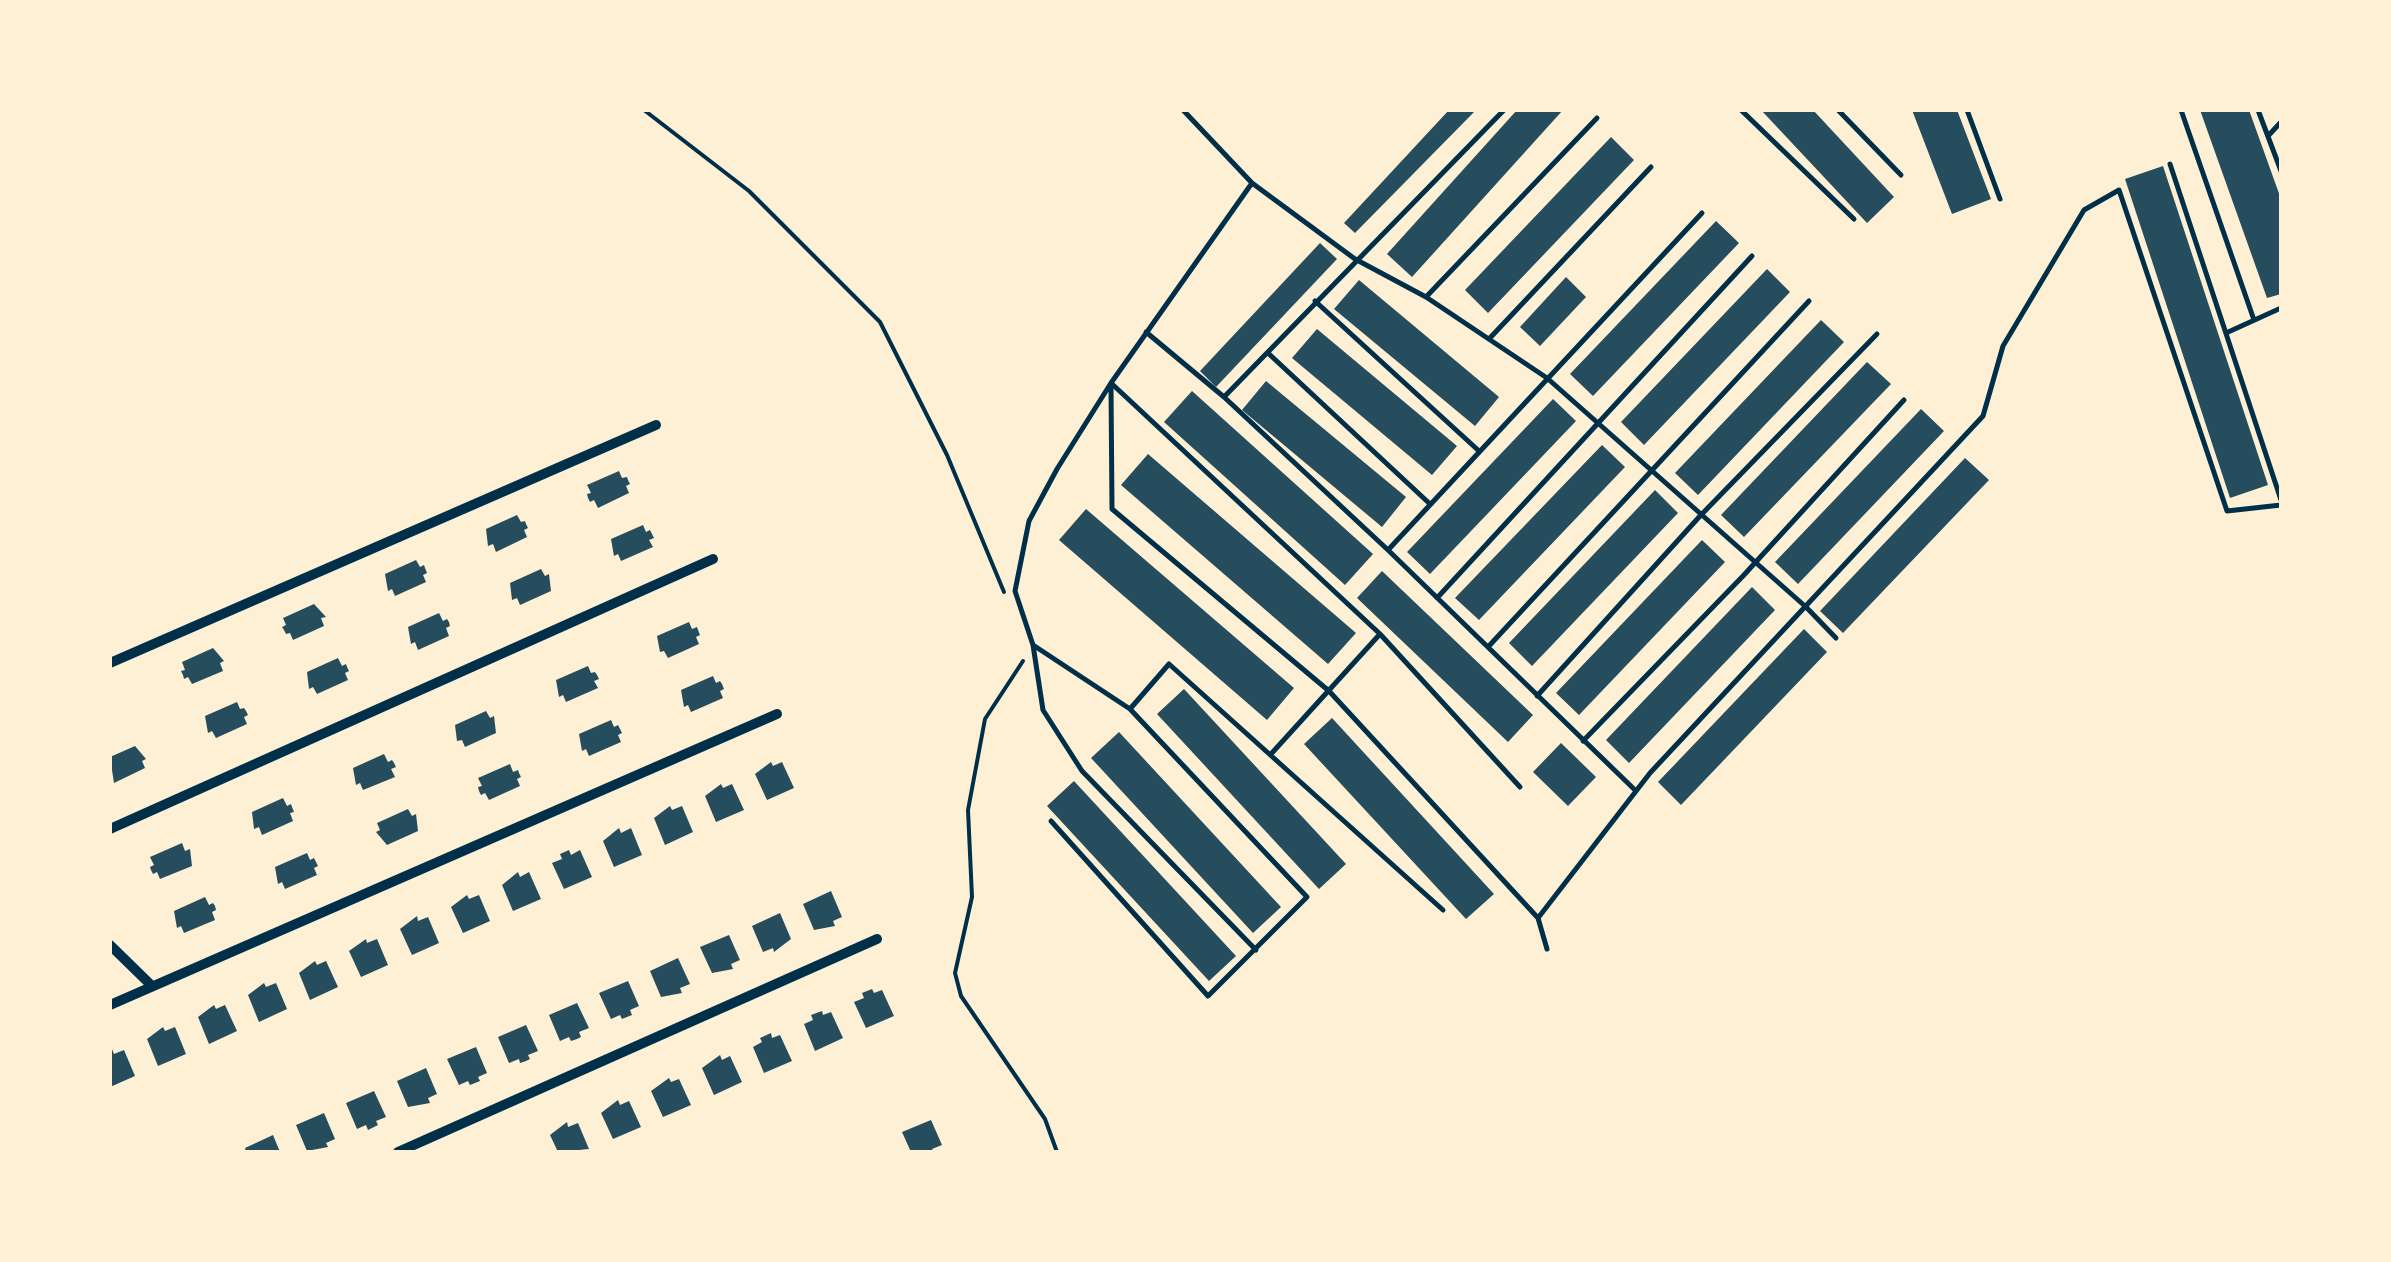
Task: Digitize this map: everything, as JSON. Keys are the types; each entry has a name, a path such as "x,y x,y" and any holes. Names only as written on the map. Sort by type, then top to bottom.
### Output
{"street":[{"path":"110,663 656,425"},
{"path":"110,830 713,559"},
{"path":"110,1005 778,714"},
{"path":"398,1152 877,938"},
{"path":"110,945 152,986"}],"lane":[{"path":"1183,110 1252,183 1355,259 1426,297 1547,378 1806,606 1836,638"},
{"path":"1224,397 1504,110"},
{"path":"1741,110 1854,220"},
{"path":"1838,110 1901,175"},
{"path":"1968,110 2000,199"},
{"path":"2180,110 2254,320"},
{"path":"2258,110 2281,171"},
{"path":"1426,297 1597,118"},
{"path":"2268,136 2281,122"},
{"path":"1538,918 1636,791 1984,416 2003,346 2074,226 2084,210 2119,190 2227,511 2281,502 2170,164"},
{"path":"1489,339 1651,167"},
{"path":"1252,183 1111,382 1056,469 1029,521 1015,591 1034,645 1044,710 1082,772 1256,950"},
{"path":"1388,550 1702,213"},
{"path":"1437,598 1752,256"},
{"path":"1314,301 1479,451"},
{"path":"1488,648 1809,302"},
{"path":"2226,333 2281,308"},
{"path":"1146,332 1224,397 1388,550 1636,791"},
{"path":"1537,696 1700,516 1877,334"},
{"path":"1266,352 1430,504"},
{"path":"1111,382 1380,634 1520,787"},
{"path":"1111,382 1112,509 1329,690 1538,918 1547,949"},
{"path":"1584,741 1904,400"},
{"path":"1270,754 1380,634"},
{"path":"1034,645 1130,709 1308,897 1208,996 1051,820"},
{"path":"1130,709 1170,664 1443,910"}],"path":[{"path":"644,110 749,191 880,322 948,455 1008,600"},
{"path":"1034,645 985,718 968,810 972,897 955,973 962,996 1045,1120 1056,1152"}],"building":[{"path":"1449,110 1476,110 1355,233 1344,223"},
{"path":"1517,110 1563,110 1412,277 1387,254"},
{"path":"1761,110 1813,110 1894,197 1867,223"},
{"path":"1912,110 1957,110 1991,199 1952,214"},
{"path":"2200,110 2249,110 2281,199 2281,294 2267,298"},
{"path":"1611,137 1634,160 1488,313 1465,290"},
{"path":"2163,166 2268,485 2230,498 2125,179"},
{"path":"1716,221 1739,243 1593,396 1570,374"},
{"path":"1320,243 1337,259 1216,387 1200,371"},
{"path":"1767,269 1790,292 1644,445 1621,422"},
{"path":"1566,277 1586,297 1540,346 1520,327"},
{"path":"1359,280 1499,397 1475,426 1334,309"},
{"path":"1821,320 1844,342 1698,495 1675,473"},
{"path":"1317,329 1457,446 1432,475 1292,358"},
{"path":"1867,362 1891,384 1744,537 1721,515"},
{"path":"1266,381 1406,497 1382,527 1242,410"},
{"path":"1192,391 1373,554 1345,585 1164,422"},
{"path":"1553,399 1576,421 1430,574 1407,552"},
{"path":"1921,409 1944,431 1798,584 1775,562"},
{"path":"1602,445 1625,467 1479,620 1455,598"},
{"path":"1148,454 1356,633 1328,664 1121,485"},
{"path":"1965,458 1989,480 1843,633 1820,611"},
{"path":"619,471 622,478 627,477 629,493 598,508 588,498 591,493 587,485"},
{"path":"1655,490 1678,513 1532,666 1509,643"},
{"path":"1086,509 1294,688 1267,720 1059,540"},
{"path":"517,515 521,522 525,521 527,537 496,552 493,544 488,546 486,529"},
{"path":"643,525 654,538 649,540 653,547 621,561 618,554 614,556 611,539"},
{"path":"1702,540 1725,562 1579,715 1556,693"},
{"path":"416,560 420,567 424,565 426,582 395,596 392,589 388,591 385,574"},
{"path":"541,569 545,576 549,574 551,591 520,605 517,598 512,600 510,583"},
{"path":"1382,571 1533,715 1508,742 1357,598"},
{"path":"1752,587 1775,610 1629,763 1606,740"},
{"path":"314,604 326,617 321,618 324,626 293,640 282,627 286,625 283,618"},
{"path":"439,613 443,621 449,622 449,636 418,650 415,642 411,644 408,627"},
{"path":"689,622 692,629 697,627 699,644 668,658 664,651 660,652 657,636"},
{"path":"1804,629 1827,652 1681,805 1658,782"},
{"path":"213,648 224,661 220,663 223,671 192,684 188,677 184,679 182,662"},
{"path":"338,658 342,666 346,664 348,680 317,694 313,687 309,689 307,672"},
{"path":"588,666 599,679 594,681 598,688 566,702 563,695 559,697 556,680"},
{"path":"713,676 716,683 722,684 723,698 691,712 688,705 684,707 681,690"},
{"path":"1184,689 1346,864 1319,889 1157,714"},
{"path":"237,702 248,715 244,717 247,724 216,738 212,731 208,733 205,716"},
{"path":"486,711 490,718 494,716 496,733 465,747 462,740 457,741 455,725"},
{"path":"1332,718 1494,894 1466,919 1304,744"},
{"path":"611,720 622,733 618,735 621,742 589,756 586,749 582,751 579,734"},
{"path":"1119,732 1281,907 1253,933 1091,758"},
{"path":"1561,743 1596,777 1568,806 1533,772"},
{"path":"135,746 146,759 142,761 145,768 114,783 110,757"},
{"path":"384,754 396,767 391,769 395,777 363,790 360,783 356,785 353,768"},
{"path":"771,762 773,766 782,762 794,788 767,800 755,774"},
{"path":"510,764 513,772 518,770 520,786 489,800 485,793 481,795 478,778"},
{"path":"1074,781 1236,956 1209,981 1047,806"},
{"path":"721,784 723,788 732,784 744,810 716,822 705,796"},
{"path":"283,798 287,806 291,804 293,821 262,835 259,827 254,829 252,812"},
{"path":"670,806 672,810 682,806 693,832 665,845 654,818"},
{"path":"408,809 412,816 416,814 418,831 387,845 376,832 380,830 377,823"},
{"path":"619,828 621,833 631,828 642,855 614,867 603,841"},
{"path":"182,843 185,851 190,849 192,866 160,879 157,872 153,874 150,857"},
{"path":"569,850 571,855 580,850 592,877 564,889 552,863"},
{"path":"307,853 318,866 314,868 317,875 285,889 282,882 278,884 275,867"},
{"path":"518,872 520,877 529,872 541,899 513,911 502,885"},
{"path":"831,891 842,917 833,921 835,926 814,930 803,904"},
{"path":"467,895 469,899 479,895 490,921 463,933 451,907"},
{"path":"205,897 209,905 215,906 215,920 184,933 181,926 177,928 174,911"},
{"path":"780,913 791,939 774,952 773,948 763,952 752,926"},
{"path":"417,916 418,921 428,917 439,943 412,955 400,929"},
{"path":"729,935 740,960 731,964 733,969 712,973 700,947"},
{"path":"366,939 367,943 377,939 388,965 361,977 349,951"},
{"path":"678,958 690,984 680,988 682,993 661,997 650,971"},
{"path":"315,961 317,965 326,961 338,987 310,1000 299,973"},
{"path":"628,981 639,1006 630,1010 632,1015 611,1019 599,993"},
{"path":"264,983 266,987 276,983 287,1009 259,1022 248,995"},
{"path":"872,989 874,993 882,990 894,1016 866,1028 854,1002"},
{"path":"577,1003 589,1028 579,1032 581,1037 577,1039 560,1041 549,1015"},
{"path":"214,1005 216,1009 225,1005 237,1031 209,1044 198,1017"},
{"path":"822,1011 823,1015 831,1012 843,1038 815,1051 804,1024 813,1020 811,1015"},
{"path":"526,1025 538,1051 528,1055 530,1059 526,1061 509,1063 498,1037"},
{"path":"163,1027 165,1031 175,1027 186,1054 158,1066 147,1039"},
{"path":"771,1033 772,1038 780,1035 792,1061 764,1073 753,1047"},
{"path":"110,1044 114,1054 124,1050 135,1076 110,1087"},
{"path":"476,1047 487,1073 478,1077 480,1081 459,1085 447,1059"},
{"path":"720,1055 722,1060 730,1056 742,1082 714,1095 702,1068"},
{"path":"426,1068 437,1094 428,1098 430,1103 408,1107 397,1081"},
{"path":"669,1078 671,1082 679,1079 691,1105 663,1117 651,1091"},
{"path":"374,1091 386,1117 368,1130 366,1125 357,1129 346,1103"},
{"path":"618,1100 620,1105 629,1101 641,1127 613,1139 601,1113"},
{"path":"324,1113 335,1139 326,1143 328,1147 307,1151 296,1125"},
{"path":"931,1120 942,1145 932,1149 934,1152 911,1152 902,1132"},
{"path":"567,1122 568,1127 578,1123 589,1149 558,1152 550,1135"},
{"path":"273,1135 280,1152 246,1152 245,1148"}]}
